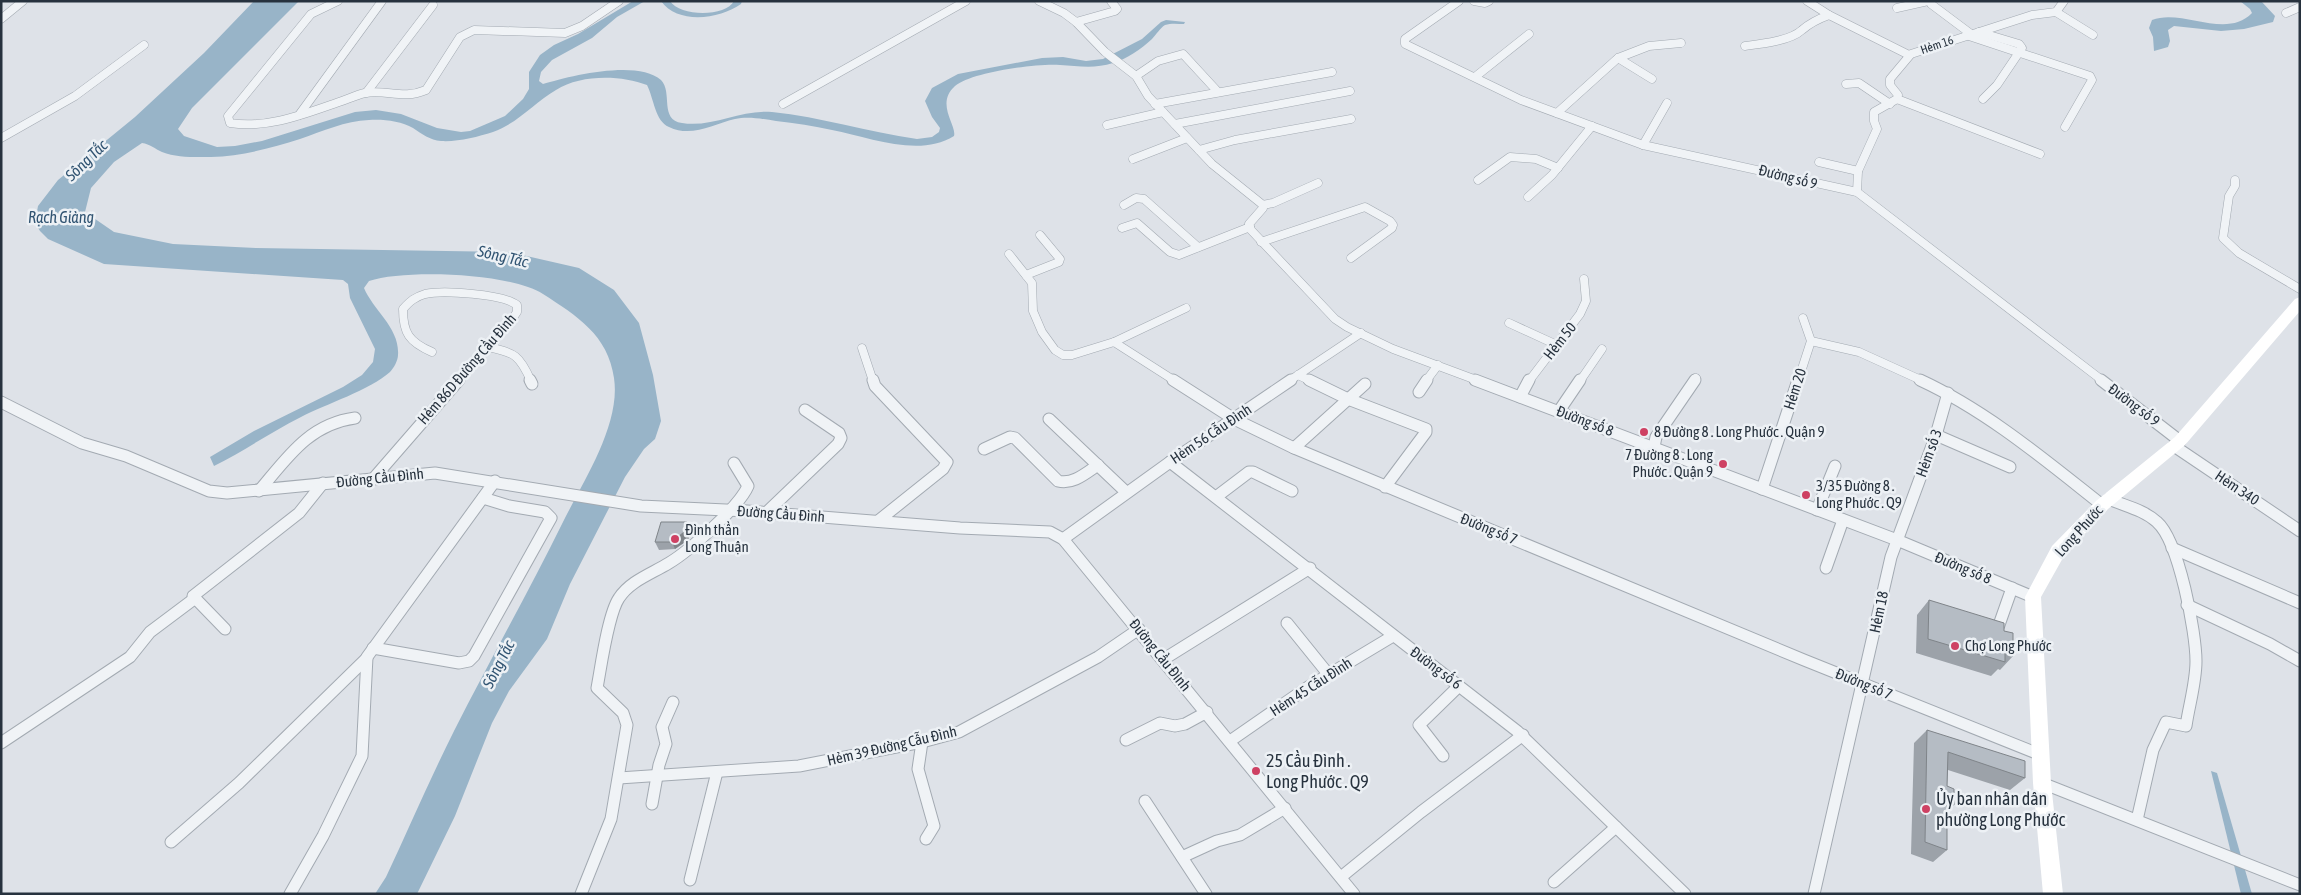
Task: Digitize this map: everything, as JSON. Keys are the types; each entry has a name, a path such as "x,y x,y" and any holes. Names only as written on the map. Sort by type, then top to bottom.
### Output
{"street":[{"path":"1,19 23,1"},
{"path":"338,1 311,14 228,116 230,123 242,125 274,123 366,93 408,96 417,94 426,90 460,37 467,32 474,30 565,33 582,26 619,1"},
{"path":"300,115 382,1"},
{"path":"783,104 966,1"},
{"path":"1040,1 1064,13 1076,22 1105,52 1134,74 1155,104 1212,164 1263,205"},
{"path":"1076,22 1115,11 1117,9 1111,1"},
{"name":"Đường số 9","path":"1458,1 1405,39 1405,44 1522,100 1643,145 1857,192 2177,443"},
{"path":"1474,1 1485,3 1489,1"},
{"path":"1807,1 1829,15 1909,55"},
{"path":"1897,8 1929,1 1972,34 2019,54 2085,73 2092,80 2065,127"},
{"path":"2064,1 2056,12 2093,35"},
{"path":"366,93 433,5"},
{"path":"2286,13 2300,7"},
{"name":"Hẻm 16","path":"1898,99 1898,95 1890,85 1890,79 1909,55 2032,16 2056,12"},
{"path":"1745,46 1764,44 1785,38 1802,30 1806,25 1829,15"},
{"path":"1475,77 1529,34"},
{"path":"1972,34 2019,44 2022,48 1997,85 1983,99"},
{"path":"1558,113 1618,58 1642,47 1681,42"},
{"path":"1,138 65,104 93,86 101,77 144,45"},
{"path":"1134,74 1164,59 1184,54 1218,92"},
{"path":"1618,58 1652,78"},
{"path":"1155,104 1332,72"},
{"path":"1846,84 1855,82 1864,85 1890,104"},
{"path":"1174,124 1350,91"},
{"path":"1857,192 1858,171 1877,129 1872,120 1872,113 1875,109 1898,99 2040,154"},
{"path":"1643,145 1667,103"},
{"path":"1107,125 1163,112"},
{"path":"1199,150 1235,140 1350,119"},
{"path":"1528,197 1558,168 1592,126"},
{"path":"1133,159 1187,138"},
{"path":"1478,180 1510,157 1536,159 1558,168"},
{"path":"1819,162 1858,171"},
{"path":"2235,180 2235,186 2229,196 2223,238 2239,253 2300,289"},
{"path":"1263,205 1273,203 1318,183"},
{"path":"1124,205 1136,198 1144,199 1198,248"},
{"path":"1122,228 1134,223 1140,224 1173,254 1179,255 1250,227 1249,224 1263,208 1263,205"},
{"path":"1261,242 1365,207 1390,221 1393,225 1392,228 1351,258"},
{"name":"Đường số 8","path":"1250,227 1261,242 1335,318 1394,349 1896,540 2033,597"},
{"path":"1026,275 1059,262 1060,259 1040,235"},
{"path":"1009,254 1034,287 1032,308 1041,330 1054,349 1060,354 1074,355 1114,342 1186,308"},
{"name":"Hẻm 50","path":"1520,397 1530,379 1580,314 1586,301 1584,279"},
{"name":"Hẻm 86D Đường Cầu Đình","path":"372,479 510,322 517,312 517,305 513,302 481,295 428,293 412,298 403,306 400,315 404,329 419,346 432,352"},
{"name":"Long Phước","path":"2033,597 2058,550 2106,502 2177,443 2300,302"},
{"path":"1803,318 1811,341 1859,352 1948,393 2106,502 2157,523 2163,529 2172,548 2188,605 2196,645 2196,663 2186,726 2166,722 2152,750 2136,820"},
{"path":"1509,324 1557,345"},
{"name":"Hẻm 56 Cẫu Đình","path":"1063,539 1126,492 1361,333"},
{"name":"Hẻm 20","path":"1762,489 1811,341"},
{"name":"Đường số 7","path":"1114,342 1234,418 1294,448 1863,684 2041,754"},
{"path":"487,347 506,350 518,356 532,384"},
{"path":"862,348 875,386 947,462 943,469 878,521"},
{"path":"1559,411 1602,349"},
{"path":"1419,392 1438,365"},
{"path":"1298,375 1348,399 1426,429 1426,432 1385,487"},
{"path":"1654,447 1656,437 1696,378"},
{"path":"1294,448 1365,384"},
{"name":"Hẻm số 3","path":"1896,540 1936,435 1948,393"},
{"name":"Đường Cầu Đình","path":"1,402 82,442 136,460 209,491 227,493 259,491 430,472 641,506 767,512 1050,532 1063,539 1139,629 1354,894"},
{"path":"767,512 838,444 841,438 839,433 805,410"},
{"path":"259,491 298,447 313,434 336,421 355,418"},
{"path":"1049,419 1126,492"},
{"path":"1936,435 2010,467"},
{"path":"984,449 1010,437 1015,438 1058,481 1063,483 1072,481 1098,465"},
{"name":"Hẻm 340","path":"2177,443 2300,531"},
{"name":"Đường số 6","path":"1170,462 1310,568 1393,636 1523,735 1684,894"},
{"path":"581,894 610,823 627,724 622,713 597,688 616,601 626,589 677,558 731,510 749,490 734,463"},
{"path":"1817,510 1835,466"},
{"path":"1216,497 1248,472 1253,472 1292,491"},
{"path":"171,842 239,783 370,652 495,481"},
{"path":"1,743 130,657 150,632 194,599 193,596 196,592 299,513 323,483"},
{"path":"370,652 460,663 474,656 551,518 545,512 510,506 483,498"},
{"path":"1826,568 1843,520"},
{"name":"Hẻm 18","path":"1814,894 1896,540"},
{"path":"2172,548 2300,603"},
{"path":"1164,659 1310,568"},
{"path":"1979,626 1994,628 1999,625 2012,588"},
{"path":"2033,597 2042,783 2053,894"},
{"path":"194,599 225,629"},
{"path":"2188,605 2270,644 2300,661"},
{"path":"1287,623 1329,675"},
{"name":"Hẻm 39 Đường Cẫu Đình","path":"619,778 813,764 922,742 959,732 1098,657 1139,629"},
{"name":"Hẻm 45 Cẫu Đình","path":"1230,741 1329,675 1393,636"},
{"path":"290,894 323,836 362,756 365,667 370,652"},
{"path":"1443,756 1419,725 1459,686"},
{"path":"652,804 666,744 662,727 674,702"},
{"path":"1126,740 1160,723 1176,727 1184,726 1207,712"},
{"path":"1341,877 1421,812 1523,735"},
{"path":"922,742 918,769 934,826 926,839"},
{"path":"690,880 717,772"},
{"path":"2042,783 2300,885"},
{"path":"1145,801 1206,894"},
{"path":"1182,857 1217,841 1240,835 1285,808"},
{"path":"1554,882 1616,827"}],"water":[{"name":"Rạch Giàng","path":"254,1 299,1 192,108 178,129 184,136 217,147 235,146 262,141 355,112 376,110 401,114 437,128 461,132 470,131 505,116 523,99 529,89 529,72 540,55 554,45 578,34 633,1 645,1 617,17 592,38 552,60 541,72 539,81 543,84 603,71 637,71 650,74 661,80 666,91 668,111 675,121 682,123 704,123 749,113 772,112 808,117 917,139 932,137 939,132 940,128 932,117 925,101 932,88 958,74 1042,58 1063,57 1086,61 1103,59 1142,39 1161,22 1166,20 1185,22 1184,24 1165,25 1139,50 1123,59 1106,65 1086,67 1050,65 1022,67 990,73 963,81 949,93 947,100 948,114 954,136 940,142 925,145 894,144 811,126 750,118 735,119 694,131 678,130 669,127 661,120 647,85 625,79 601,78 577,81 566,85 548,95 502,128 487,134 461,140 437,140 397,122 369,120 343,124 268,148 223,156 193,157 174,155 142,143 114,162 91,188 85,212 114,232 173,244 256,248 509,252 579,268 614,290 639,323 653,375 661,421 655,439 644,449 625,477 570,584 547,639 509,691 492,723 455,816 417,894 375,894 386,877 454,731 599,451 607,433 612,414 615,396 614,378 611,363 605,350 589,328 568,310 528,287 507,281 458,275 432,274 386,277 369,281 364,288 395,336 398,357 396,364 390,372 371,385 301,417 214,466 210,457 254,431 343,387 362,375 373,362 375,349 350,298 348,284 343,280 104,264 48,239 35,223 38,206 58,180 135,117 204,53"},
{"path":"661,1 670,1 683,10 703,13 722,10 734,1 742,1 741,4 722,13 700,17 678,14 668,9"},
{"path":"2240,1 2261,1 2275,16 2273,22 2244,29 2221,31 2174,26 2168,30 2170,41 2168,47 2154,51 2153,37 2149,28 2152,20 2164,17 2230,24 2241,21 2252,13"},
{"path":"2211,771 2217,773 2252,894 2241,894"}],"building":[{"path":"661,522 687,522 684,532 672,542 655,542"},
{"path":"1929,600 2004,623 2004,631 2013,633 2013,656 2005,653 2005,662 1928,639"},
{"path":"1927,730 2025,761 2025,778 1948,752 1947,786 1954,789 1954,805 1947,803 1947,850 1925,842"}],"place":[{"name":"8 Đường 8 . Long Phước . Quận 9","path":"1644,432"},
{"name":"7 Đường 8 . Long Phước . Quận 9","path":"1723,464"},
{"name":"3/35 Đường 8 . Long Phước . Q9","path":"1806,495"},
{"name":"Đình thần Long Thuận","path":"675,539"},
{"name":"Chợ Long Phước","path":"1955,646"},
{"name":"25 Cầu Đình . Long Phước . Q9","path":"1256,771"},
{"name":"Ủy ban nhân dân phường Long Phước","path":"1926,809"}],"water label":[{"name":"Sông Tắc","path":"86,160"},
{"name":"Sông Tắc","path":"503,256"},
{"name":"Sông Tắc","path":"498,664"}]}
